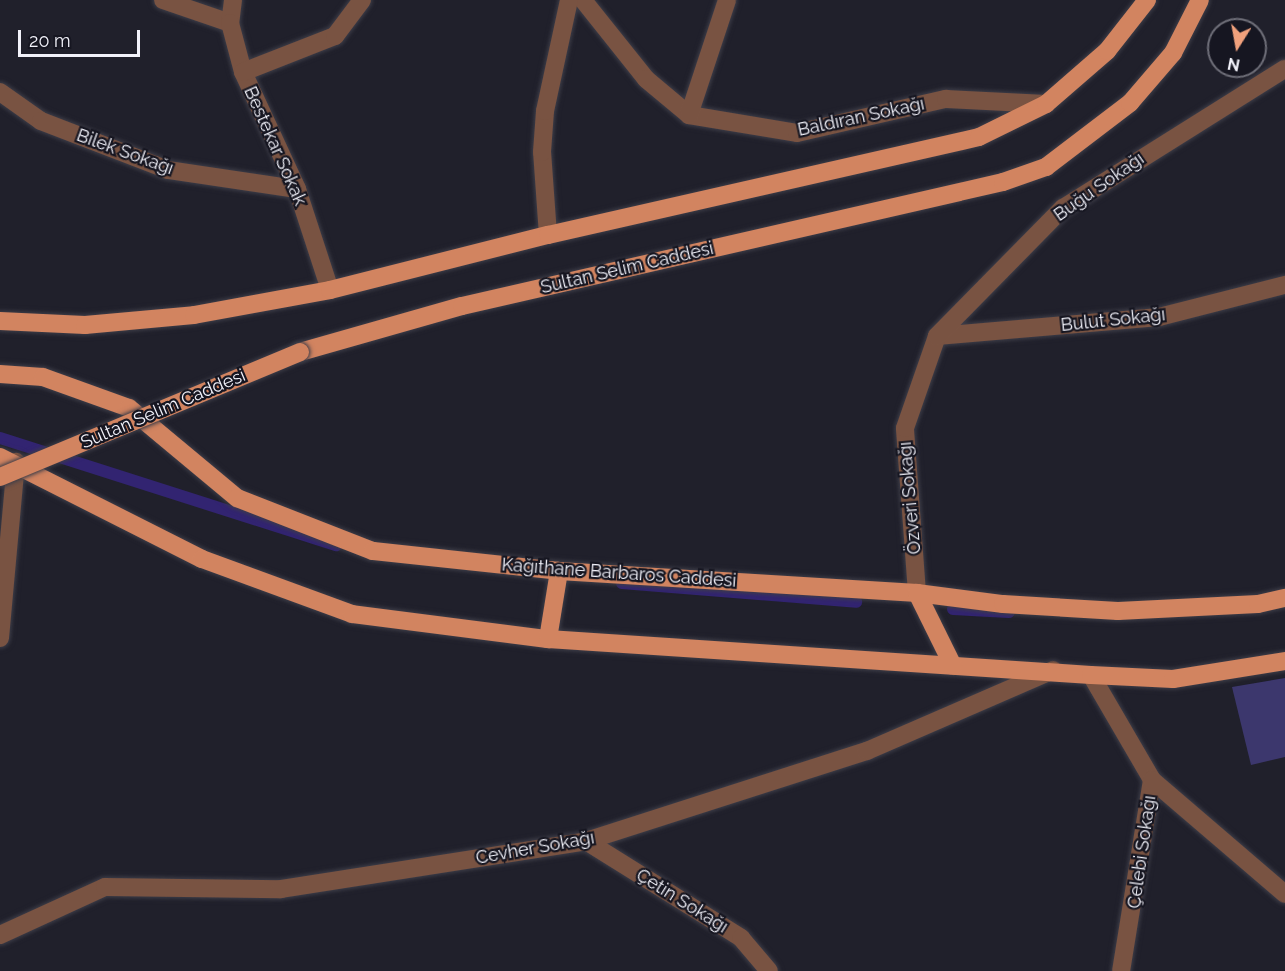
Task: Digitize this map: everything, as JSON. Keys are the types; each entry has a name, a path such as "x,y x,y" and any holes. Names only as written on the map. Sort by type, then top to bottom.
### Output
{"main road":[{"path":"0,321 107,323 194,315 330,290 548,235 979,137 1046,104 1107,51 1147,0"},
{"name":"Sultan Selim Caddesi","path":"0,477 300,352 462,306 1003,182 1046,167 1130,103 1173,53 1200,0"},
{"name":"Kağıthane Barbaros Caddesi","path":"0,374 43,377 129,408 237,498 373,551 559,571 917,593 1003,604 1118,611 1258,604 1285,598"},
{"path":"8,460 201,559 352,614 548,639 953,666 1053,670 1092,675 1173,679 1285,661"},
{"path":"548,639 559,571"},
{"path":"917,593 953,666"}],"street":[{"path":"163,0 230,23"},
{"name":"Bestekar Sokak","path":"233,0 230,23 243,72 297,189 330,290"},
{"path":"243,72 335,36 362,0"},
{"path":"548,235 542,152 545,111 570,0"},
{"path":"584,0 646,79 689,115 727,0"},
{"name":"Buğu Sokağı","path":"937,336 1063,208 1285,69"},
{"name":"Bilek Sokağı","path":"0,92 41,120 168,170 297,189"},
{"name":"Baldıran Sokağı","path":"689,115 797,133 946,99 1046,104"},
{"name":"Bulut Sokağı","path":"937,336 1159,316 1285,285"},
{"name":"Özveri Sokağı","path":"917,593 905,429 937,336"},
{"path":"0,638 8,460"},
{"name":"Cevher Sokağı","path":"0,935 105,887 281,889 586,841 867,752 1053,670"},
{"name":"Çelebi Sokağı","path":"1092,675 1152,780 1121,971"},
{"path":"1152,780 1285,894"},
{"name":"Çetin Sokağı","path":"586,841 741,938 769,971"}],"shaded area":[{"path":"1285,678 1285,757 1251,765 1232,687"}],"waterway":[{"path":"0,438 336,545"},
{"path":"622,583 856,602"},
{"path":"953,609 1009,612"}]}
